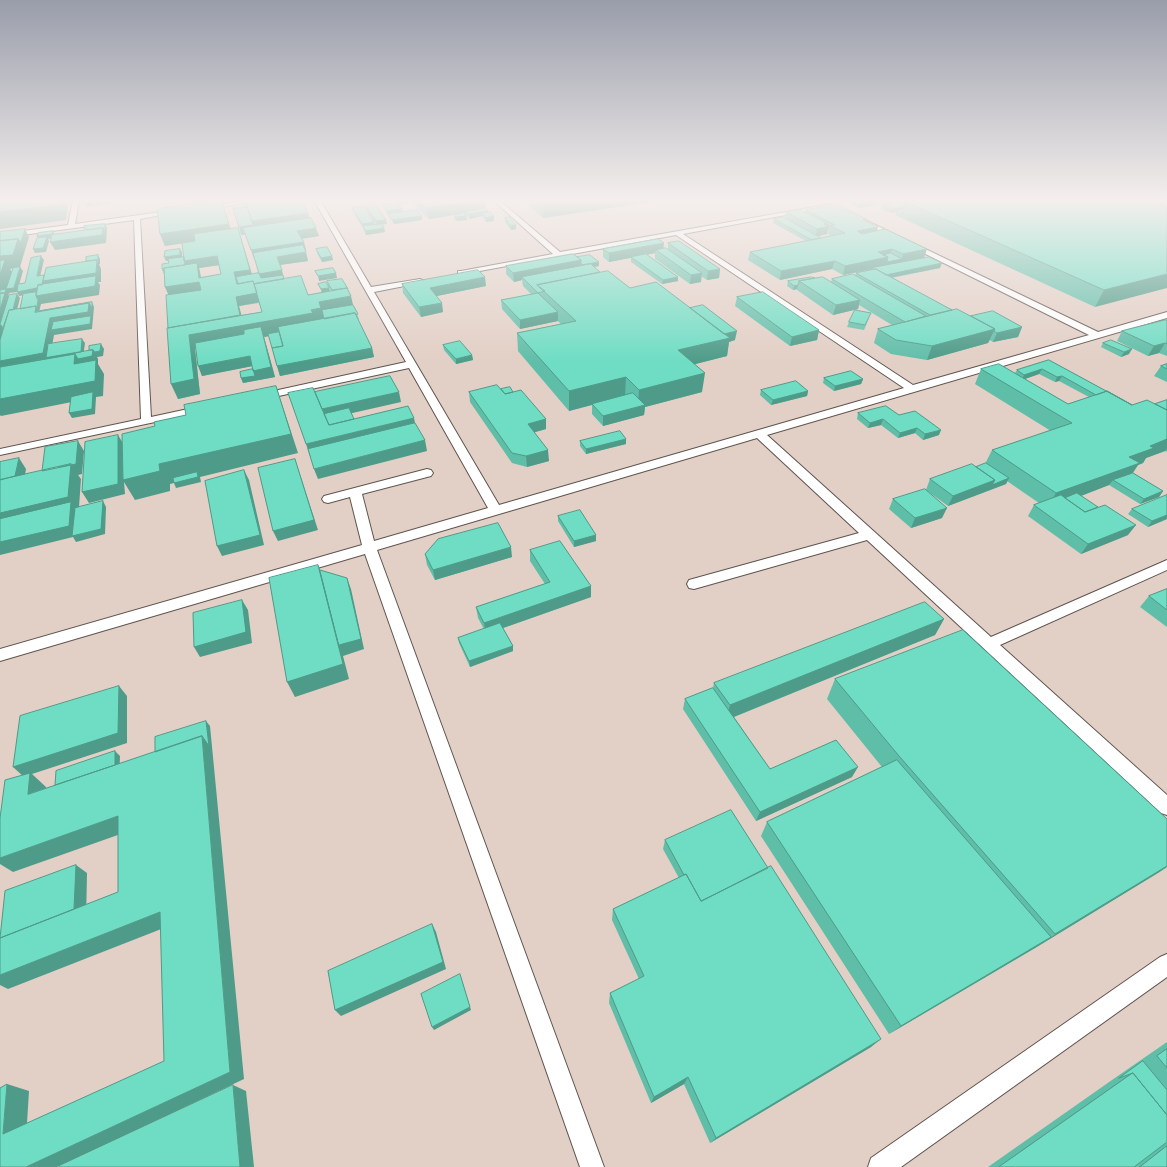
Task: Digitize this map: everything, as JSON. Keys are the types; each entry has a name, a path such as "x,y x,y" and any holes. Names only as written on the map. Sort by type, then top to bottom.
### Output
{"lane":[{"path":"139,254 146,421"},
{"path":"348,254 496,511"},
{"path":"709,254 912,389"},
{"path":"930,254 1096,336"},
{"path":"455,274 559,255"},
{"path":"369,290 426,280"},
{"path":"0,655 1167,315"},
{"path":"251,398 412,364"},
{"path":"0,452 213,407"},
{"path":"758,433 1167,807"},
{"path":"328,498 427,473"},
{"path":"355,492 369,546 592,1167"},
{"path":"694,584 868,534"},
{"path":"989,644 1167,565"},
{"path":"880,1167 1167,964"}],"shaded area":[{"path":"0,254 1167,254 1167,1167 0,1167"}],"building":[{"path":"164,254 180,254 180,255 164,257"},
{"path":"183,254 246,254 250,270 234,272 237,284 253,281 257,293 236,297 240,315 168,328 166,295 201,290 199,282 165,287 164,268 197,263 199,278 221,274 217,256 184,261"},
{"path":"253,254 292,254 277,257 282,270 259,274"},
{"path":"319,254 332,256 321,258"},
{"path":"570,254 581,260 513,273 506,266"},
{"path":"647,254 678,277 663,280 631,257"},
{"path":"662,254 675,254 702,273 691,275"},
{"path":"684,254 699,254 720,269 708,271"},
{"path":"754,254 883,254 888,257 845,266 835,261 781,271"},
{"path":"894,254 902,259 887,262 888,257 883,255"},
{"path":"1024,254 1167,254 1167,274 1104,290"},
{"path":"98,255 98,260 86,261 86,257"},
{"path":"590,255 599,262 581,265 581,260 577,257"},
{"path":"41,256 37,276 44,275 42,285 38,285 37,288 17,292 18,284 25,283 31,258"},
{"path":"184,257 185,265 162,269 162,264 169,263 168,259"},
{"path":"929,257 942,263 886,275 871,268"},
{"path":"5,260 0,275 0,261"},
{"path":"97,260 96,273 43,281 46,268"},
{"path":"591,264 600,272 537,285 545,291 538,293 522,277"},
{"path":"20,267 14,288 6,289 13,268"},
{"path":"333,268 336,273 318,276 315,271"},
{"path":"876,269 952,310 930,315 856,273"},
{"path":"478,270 485,277 430,288 442,303 419,307 402,284"},
{"path":"608,271 630,288 656,282 730,338 678,350 705,373 639,390 626,377 569,391 517,333 576,321 537,285"},
{"path":"259,273 261,278 283,275 284,279 254,284 253,281 238,284 236,277"},
{"path":"853,274 926,316 905,322 832,279"},
{"path":"96,276 95,286 36,296 38,285"},
{"path":"301,276 308,295 347,288 351,296 319,302 321,308 311,310 313,313 189,335 194,379 171,384 167,328 262,312 254,284"},
{"path":"823,277 860,300 836,305 799,281"},
{"path":"815,278 799,281 798,285 794,286 788,281"},
{"path":"342,279 348,289 332,290 327,281"},
{"path":"326,282 329,288 321,289 318,284"},
{"path":"6,289 5,293 0,293 0,290"},
{"path":"36,292 37,307 20,309 23,294"},
{"path":"763,292 819,330 792,337 737,297"},
{"path":"5,293 0,310 0,294"},
{"path":"538,293 558,312 520,320 501,300"},
{"path":"17,294 13,310 9,310 3,328 0,324 9,295"},
{"path":"92,302 92,308 89,303 39,311"},
{"path":"89,303 88,312 50,318 43,353 0,361 0,340 9,310 36,306 35,312"},
{"path":"353,305 358,314 356,315 355,313 324,319 322,310"},
{"path":"703,305 737,331 724,334 690,308"},
{"path":"957,309 995,329 932,346 896,340 878,329"},
{"path":"855,310 871,313 865,325 849,322"},
{"path":"993,311 1022,327 997,333 994,331 995,329 971,316"},
{"path":"355,313 372,348 277,366 272,348 283,346 278,327"},
{"path":"91,316 90,324 51,330 53,322"},
{"path":"1167,320 1167,344 1154,346 1122,331"},
{"path":"261,327 271,367 253,371 250,356 198,366 195,343 244,334 244,330"},
{"path":"279,332 283,346 272,348 268,334"},
{"path":"82,339 81,352 46,358 48,344"},
{"path":"1111,340 1132,349 1124,352 1103,343"},
{"path":"460,341 472,355 456,359 443,345"},
{"path":"101,344 100,351 89,350 89,346"},
{"path":"93,350 92,356 78,359 75,354 0,367 0,366"},
{"path":"75,354 74,364 96,360 95,381 0,399 0,367"},
{"path":"1049,360 1107,391 1096,395 1062,376 1057,377 1042,369 1024,375 1017,370"},
{"path":"999,364 1068,404 1107,391 1132,405 1147,400 1167,410 1167,439 1150,446 1154,448 1129,457 1140,463 1056,493 992,450 1072,423 981,369"},
{"path":"253,369 255,376 241,378 240,372"},
{"path":"851,371 863,379 835,386 824,378"},
{"path":"390,376 399,392 322,409 315,392"},
{"path":"796,381 808,391 773,400 761,390"},
{"path":"497,385 505,394 521,390 546,419 528,424 548,450 526,456 512,453 469,392"},
{"path":"276,386 291,434 159,464 160,471 123,480 122,434 155,426 154,422 186,415 184,405"},
{"path":"510,387 513,392 505,394 501,389"},
{"path":"313,388 329,425 408,406 414,418 306,444 288,393"},
{"path":"93,392 92,409 69,413 71,397"},
{"path":"633,393 645,405 603,416 592,404"},
{"path":"1167,400 1167,410 1155,404"},
{"path":"886,406 899,415 915,411 941,430 925,434 917,428 900,433 883,419 870,423 858,413"},
{"path":"349,408 354,419 329,425 324,414"},
{"path":"415,423 425,440 314,469 308,449"},
{"path":"620,431 626,439 586,449 580,441"},
{"path":"118,435 118,484 82,492 85,442"},
{"path":"78,441 76,464 42,471 45,447"},
{"path":"19,458 15,476 0,480 0,462"},
{"path":"295,459 314,520 273,531 258,468"},
{"path":"986,463 1009,478 992,485 995,480 976,467"},
{"path":"71,464 68,497 0,513 0,480"},
{"path":"972,464 995,480 953,496 930,479"},
{"path":"244,470 260,535 217,546 205,481"},
{"path":"197,472 198,477 174,483 173,478"},
{"path":"1133,473 1163,491 1144,499 1113,480"},
{"path":"925,489 947,508 915,518 893,499"},
{"path":"1077,493 1098,507 1085,512 1065,498"},
{"path":"1061,495 1085,512 1105,505 1136,525 1088,544 1034,505"},
{"path":"1167,495 1167,515 1152,521 1132,509"},
{"path":"103,501 101,529 72,536 75,508"},
{"path":"71,502 69,526 0,542 0,519"},
{"path":"580,510 596,535 574,541 558,516"},
{"path":"498,523 511,547 433,570 425,554 438,539"},
{"path":"560,541 591,586 484,623 476,607 550,582 530,550"},
{"path":"318,565 343,664 287,682 269,578"},
{"path":"320,570 347,578 361,639 339,645"},
{"path":"1167,589 1167,610 1149,596"},
{"path":"242,600 246,632 194,647 193,613"},
{"path":"925,602 944,619 730,705 714,683"},
{"path":"500,623 513,646 469,661 458,638"},
{"path":"963,630 1167,819 1167,866 1055,934 899,756 835,679"},
{"path":"119,686 118,733 13,767 20,716"},
{"path":"713,688 770,769 836,740 858,767 760,812 685,699"},
{"path":"206,721 209,746 202,736 155,752 155,737"},
{"path":"202,736 230,1072 26,1167 0,1167 0,1088 7,1084 3,1134 164,1061 160,912 0,975 0,938 118,892 118,816 0,858 0,818 5,780 30,773 28,794"},
{"path":"115,751 115,765 55,785 56,771"},
{"path":"897,760 1051,937 901,1026 767,822"},
{"path":"731,810 768,868 701,901 665,840"},
{"path":"76,865 74,909 0,938 5,891"},
{"path":"771,866 881,1039 716,1138 688,1077 654,1097 610,993 644,976 613,909 686,874 701,901"},
{"path":"432,924 443,962 335,1010 328,971"},
{"path":"460,974 470,1007 432,1027 421,994"},
{"path":"1167,1049 1167,1068 1157,1056"},
{"path":"1143,1061 1167,1090 1167,1115 1133,1073 1119,1078"},
{"path":"1133,1073 1167,1115 1167,1142 1134,1167 999,1167"},
{"path":"233,1085 240,1167 59,1167 59,1166"},
{"path":"1167,1146 1167,1167 1140,1167"}]}
